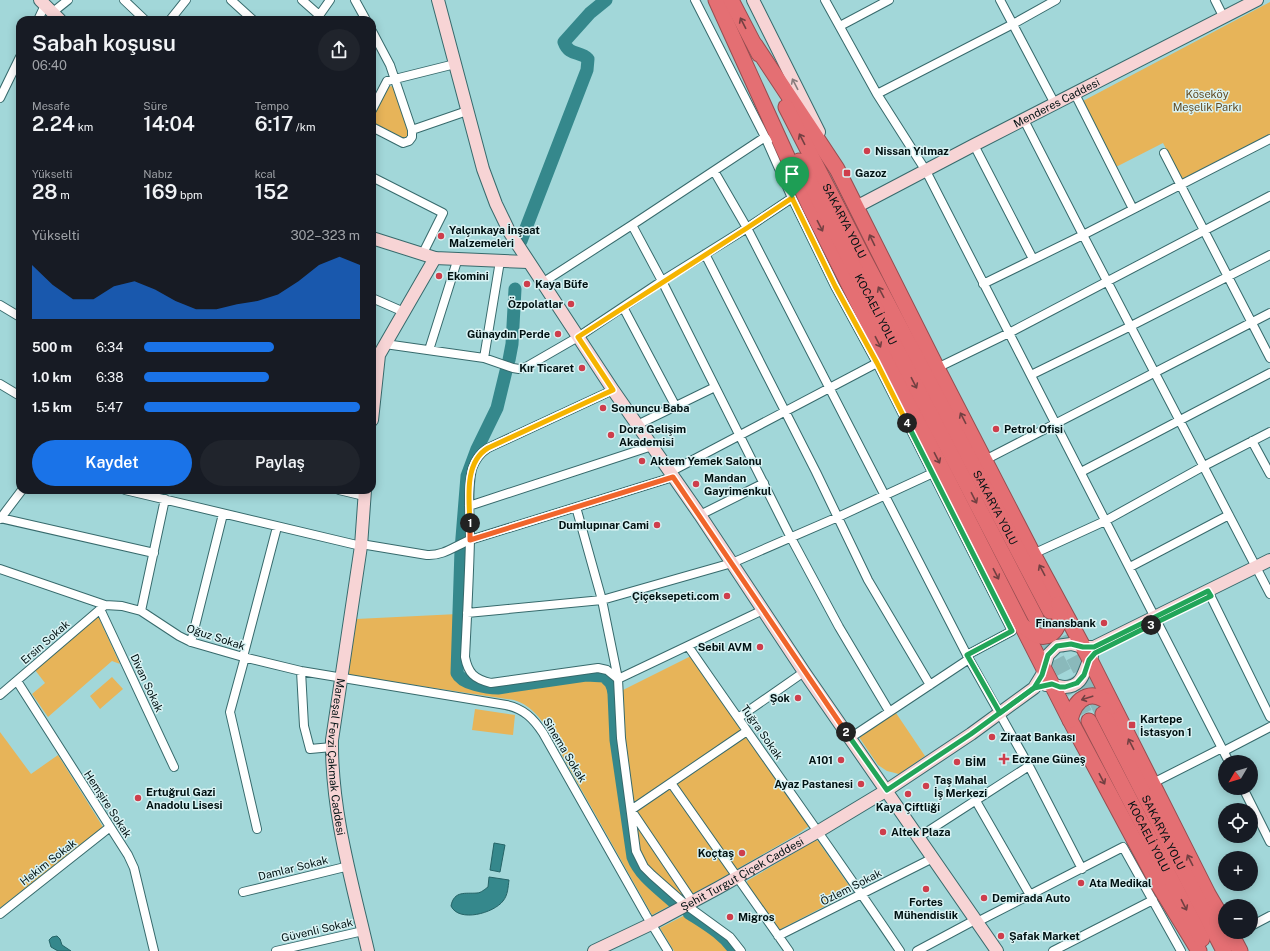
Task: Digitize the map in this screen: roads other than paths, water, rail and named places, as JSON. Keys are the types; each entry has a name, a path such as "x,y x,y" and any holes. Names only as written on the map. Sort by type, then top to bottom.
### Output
{"highway":[{"path":"716,0 810,207 1044,670 1192,951"},
{"name":"KOCAELİ YOLU","path":"716,0 1036,618"},
{"name":"SAKARYA YOLU","path":"731,0 863,257 1050,611"},
{"path":"755,45 837,169 984,460 1072,628 1093,651 1108,711 1151,784 1218,911"},
{"path":"1022,626 1031,633 1042,636 1052,633 1056,629 1060,620 1061,610 1056,597"},
{"path":"1070,720 1073,710 1080,700 1091,696 1100,697 1106,700 1108,711"},
{"name":"SAKARYA YOLU","path":"1108,711 1224,951"},
{"name":"KOCAELİ YOLU","path":"1089,722 1208,951"},
{"path":"1158,884 1199,951"},
{"path":"1208,894 1232,951"},
{"path":"1236,939 1240,951"}],"main road":[{"path":"438,0 483,168 496,204 510,233 613,390 700,515 804,672 997,951"},
{"path":"753,0 837,169"},
{"name":"Menderes Caddesi","path":"856,208 974,145 1257,0"},
{"path":"376,239 435,258 528,262"},
{"path":"376,353 385,344 435,258"},
{"name":"Mareşal Fevzi Çakmak Caddesi","path":"364,494 361,545 332,747 332,758 337,808 368,951"},
{"path":"1034,688 1052,684 1065,687 1077,683 1084,675 1093,651 1156,619 1262,569 1270,560"},
{"path":"1034,688 1044,670 1048,655 1057,646 1071,644 1093,651"},
{"name":"Şehit Turgut Çiçek Caddesi","path":"594,951 690,904 819,831 887,790 1034,688"}],"street":[{"path":"42,16 50,9 68,0"},
{"path":"124,0 141,16"},
{"path":"231,0 249,16"},
{"path":"302,0 315,16"},
{"path":"318,16 330,0"},
{"path":"356,0 364,16"},
{"path":"695,0 765,137 792,198 835,286 877,363 1012,631 968,657 930,685 850,738"},
{"path":"826,0 877,94 926,171 1226,755"},
{"path":"840,26 889,0"},
{"path":"1000,0 1055,104"},
{"path":"877,94 1013,24 1056,0"},
{"path":"1215,0 1224,18"},
{"path":"173,16 184,1"},
{"path":"376,39 390,65 412,130 410,140 404,143 376,129"},
{"path":"376,102 386,83 395,79 455,64"},
{"path":"0,98 16,65"},
{"path":"1075,94 1133,209"},
{"path":"412,130 467,111"},
{"path":"1024,120 1082,235 1107,280 1229,515 1262,569 1270,594"},
{"path":"542,283 765,137"},
{"path":"765,137 810,207"},
{"path":"983,284 1270,139"},
{"path":"974,145 1033,259"},
{"path":"1164,153 1270,358"},
{"path":"714,171 747,228 968,657 1029,766 1082,869"},
{"path":"376,180 442,213 422,255"},
{"path":"937,368 1009,333 1107,280 1270,196"},
{"path":"385,344 484,358 519,369 526,367 578,337 792,198"},
{"path":"632,225 790,536 839,627 890,711"},
{"path":"705,254 784,412 820,479 868,580 930,685"},
{"path":"1031,376 1270,255"},
{"path":"429,350 458,258"},
{"path":"484,358 500,261"},
{"path":"376,300 404,312"},
{"path":"0,305 16,315"},
{"path":"623,307 676,407"},
{"path":"984,460 1270,314"},
{"path":"143,494 277,527 361,545 435,555 446,552 470,540 672,475 740,435 877,363"},
{"path":"1081,472 1270,373"},
{"path":"0,384 16,394"},
{"path":"637,425 715,387"},
{"path":"613,390 484,450 477,458 473,467 470,481 470,540 465,656 467,667 473,676 491,683 598,668 607,670 618,679"},
{"path":"1033,554 1105,521 1204,466 1270,432"},
{"path":"1252,441 1270,474"},
{"path":"469,506 652,446"},
{"path":"467,613 602,600 732,563 790,536 838,517 933,473"},
{"path":"700,515 764,483"},
{"path":"19,494 0,518 154,554"},
{"path":"141,611 165,499"},
{"path":"576,506 602,600 618,679 621,738 634,837 640,860 652,875 723,931 734,941 741,951"},
{"path":"192,642 223,514"},
{"path":"1130,567 1229,515"},
{"path":"257,829 230,712 277,527"},
{"name":"Oğuz Sokak","path":"0,569 102,607 122,606 141,611 179,636 192,642 301,671 342,678"},
{"path":"1210,593 1270,717"},
{"name":"Ersin Sokak","path":"0,695 102,607"},
{"name":"Divan Sokak","path":"102,607 174,767"},
{"path":"618,679 763,610"},
{"name":"Tuğra Sokak","path":"688,646 819,831 900,951"},
{"path":"301,671 304,726 310,749 332,747"},
{"path":"738,718 804,672"},
{"name":"Sinema Sokak","path":"342,678 506,705 516,707 530,715 543,732 651,924 668,951"},
{"name":"Hemşire Sokak","path":"17,681 128,855 134,868 154,951"},
{"path":"1151,784 1270,727"},
{"path":"631,810 747,731"},
{"path":"919,837 1029,766"},
{"path":"670,783 790,951"},
{"path":"1246,795 1270,842"},
{"path":"976,801 1030,895"},
{"path":"631,810 690,904"},
{"name":"Hekim Sokak","path":"0,914 110,827"},
{"path":"917,951 1123,847 1181,951"},
{"name":"Özlem Sokak","path":"778,936 933,858"},
{"name":"Damlar Sokak","path":"243,892 349,866"},
{"path":"1053,951 1153,900"},
{"path":"1258,922 1270,916"},
{"name":"Güvenli Sokak","path":"276,951 292,949 364,931"}],"water":[{"path":"494,843 505,845 500,872 490,870"},
{"path":"489,877 509,880 505,899 499,905 477,914 461,914 455,911 451,906 455,897 465,893 481,892 488,887"},
{"path":"57,936 62,945 71,951 58,951 51,947 49,940 52,937"}],"waterway":[{"path":"521,241 587,70 588,59 569,49 564,42 590,13 606,0"},
{"path":"509,360 512,344 515,289"},
{"path":"506,371 497,408 477,449 467,476 461,550 457,673 469,683 493,688 586,675 604,676 611,683 614,694 616,740 633,857 636,864 645,876 675,903"},
{"path":"689,913 720,934 735,951"}],"tunnel":[{"path":"1052,616 1103,714"},
{"path":"1036,618 1089,721"}],"place":[{"name":"Nissan Yılmaz","path":"867,151"},
{"name":"Gazoz","path":"847,173"},
{"name":"Yalçınkaya İnşaat Malzemeleri","path":"441,236"},
{"name":"Ekomini","path":"439,276"},
{"name":"Kaya Büfe","path":"527,284"},
{"name":"Özpolatlar","path":"571,304"},
{"name":"Günaydın Perde","path":"558,334"},
{"name":"Kır Ticaret","path":"582,368"},
{"name":"Somuncu Baba","path":"603,408"},
{"name":"Petrol Ofisi","path":"996,429"},
{"name":"Dora Gelişim Akademisi","path":"611,435"},
{"name":"Aktem Yemek Salonu","path":"642,461"},
{"name":"Mandan Gayrimenkul","path":"696,484"},
{"name":"Dumlupınar Cami","path":"657,525"},
{"name":"Çiçeksepeti.com","path":"727,596"},
{"name":"Finansbank","path":"1104,623"},
{"name":"Sebil AVM","path":"760,647"},
{"name":"Şok","path":"798,698"},
{"name":"Kartepe İstasyon 1","path":"1132,725"},
{"name":"Ziraat Bankası","path":"992,737"},
{"name":"Eczane Güneş","path":"1004,759"},
{"name":"A101","path":"841,760"},
{"name":"BİM","path":"957,762"},
{"name":"Ayaz Pastanesi","path":"861,784"},
{"name":"Taş Mahal İş Merkezi","path":"926,786"},
{"name":"Kaya Çiftliği","path":"908,794"},
{"name":"Ertuğrul Gazi Anadolu Lisesi","path":"138,798"},
{"name":"Altek Plaza","path":"883,832"},
{"name":"Koçtaş","path":"742,853"},
{"name":"Ata Medikal","path":"1081,883"},
{"name":"Fortes Mühendislik","path":"926,889"},
{"name":"Demirada Auto","path":"984,898"},
{"name":"Migros","path":"730,917"},
{"name":"Şafak Market","path":"1001,936"}],"park label":[{"name":"Köseköy Meşelik Parkı","path":"1207,100"}]}
